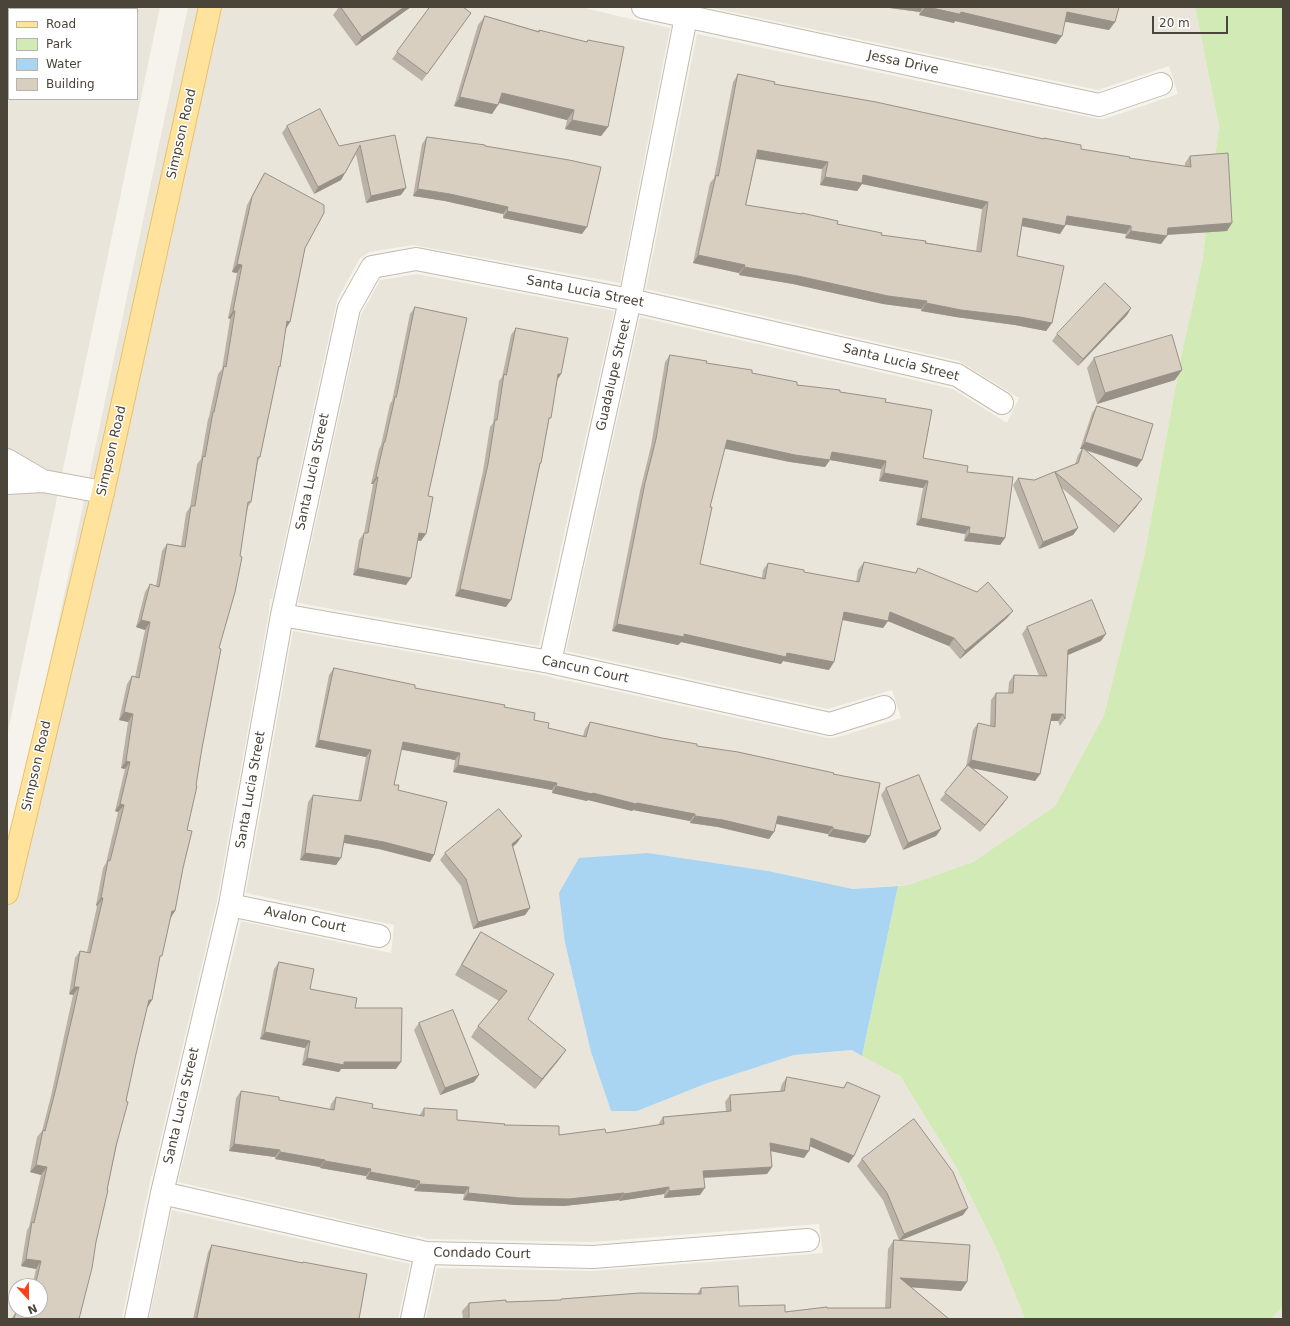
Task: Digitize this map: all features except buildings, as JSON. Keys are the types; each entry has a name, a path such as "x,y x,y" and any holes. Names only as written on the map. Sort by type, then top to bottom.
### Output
{"main road":[{"name":"Simpson Road","path":"7,893 103,492 210,7"}],"street":[{"name":"Jessa Drive","path":"643,7 1099,105 1161,84"},
{"name":"Guadalupe Street","path":"550,662 630,300 686,17"},
{"name":"Santa Lucia Street","path":"136,1319 162,1193 230,905 282,615 349,308 372,267 416,259 630,300 957,375 1002,403"},
{"path":"7,460 43,481"},
{"path":"7,483 43,481 103,492"},
{"name":"Cancun Court","path":"282,615 550,662 830,724 884,708"},
{"name":"Avalon Court","path":"230,905 379,936"},
{"name":"Condado Court","path":"162,1193 426,1253 593,1256 808,1240"},
{"path":"412,1319 426,1253"}],"shaded area":[{"path":"7,7 160,7 7,736"},
{"path":"188,7 580,7 670,28 620,283 413,245 369,252 360,258 337,300 272,599 270,599 269,612 217,901 151,1176 122,1319 7,1319 7,866"},
{"path":"708,7 1195,7 1219,126 1202,263 1183,347 1144,557 1104,715 1055,806 973,862 908,885 853,889 768,871 648,853 565,943 591,1052 611,1111 637,1111 705,1084 794,1055 852,1050 900,1076 955,1165 998,1252 1025,1319 426,1319 437,1268 595,1271 823,1253 819,1224 592,1242 427,1239 417,1235 416,1237 178,1182 241,921 391,953 394,925 246,893 293,631 548,676 559,680 828,738 834,738 901,718 892,690 828,709 566,651 640,317 953,389 1007,423 1019,398 959,361 646,289 697,34 1098,119 1104,119 1178,94 1169,66 1098,90"},
{"path":"417,274 614,311 539,646 298,603 361,315 380,280"},
{"path":"172,1210 410,1264 398,1319 149,1319"},
{"path":"1283,1307 1283,1319 1271,1319"}],"green space":[{"path":"1195,7 1283,7 1283,1307 1271,1319 1025,1319 998,1252 955,1165 900,1076 862,1056 898,886 908,885 973,862 1055,806 1104,715 1144,557 1183,347 1202,263 1219,126"}],"water":[{"path":"648,853 768,871 853,889 898,886 862,1056 852,1050 794,1055 705,1084 637,1111 611,1111 591,1052 565,943 559,893 579,858"}]}
